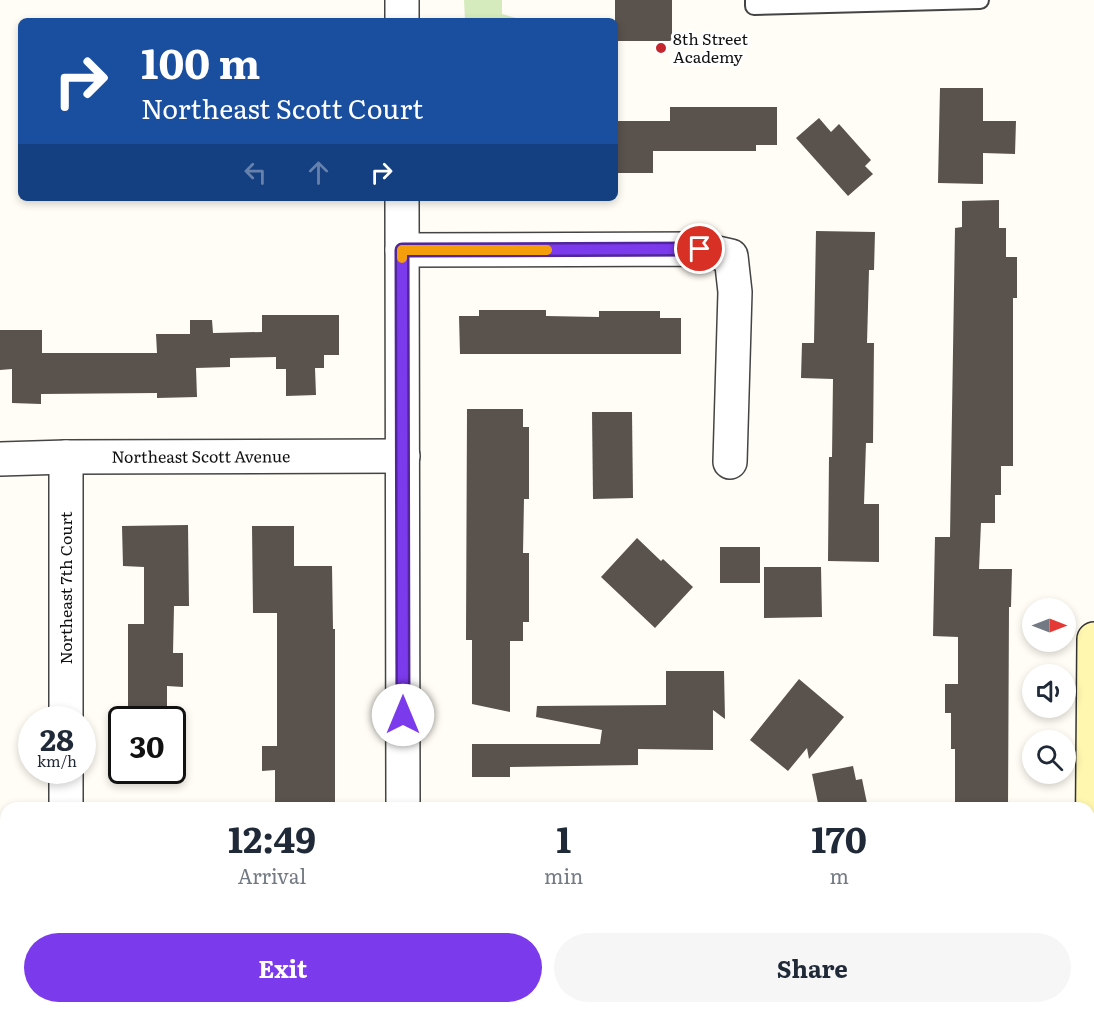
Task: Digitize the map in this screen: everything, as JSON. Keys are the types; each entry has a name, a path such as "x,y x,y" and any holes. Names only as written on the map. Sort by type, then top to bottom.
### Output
{"street":[{"path":"402,0 402,18"},
{"path":"402,201 403,802"},
{"path":"402,250 700,249 731,256 735,292 730,462"},
{"name":"Northeast Scott Avenue","path":"0,459 403,456"},
{"name":"Northeast 7th Court","path":"66,457 66,706"},
{"path":"1093,802 1094,639"},
{"path":"66,784 66,802"}],"lane":[{"path":"754,0 754,6 980,0"}],"green space":[{"path":"464,0 502,0 502,14 516,18 465,18"}],"building":[{"path":"615,0 672,0 672,41 618,41 618,18 615,18"},
{"path":"940,88 983,88 983,121 1016,121 1015,154 983,153 983,184 938,183"},
{"path":"670,107 777,107 777,145 756,145 756,151 653,151 653,173 618,173 618,121 670,121"},
{"path":"819,118 831,132 839,124 871,160 865,166 873,174 848,196 796,138"},
{"path":"999,200 999,228 1006,228 1006,257 1017,257 1017,298 1013,298 1013,466 1001,466 1001,495 995,495 995,523 981,523 979,569 1012,569 1011,607 1009,607 1008,802 955,802 955,749 951,749 951,713 945,713 945,684 958,684 958,637 933,636 935,537 950,537 955,228 962,227 962,201"},
{"path":"816,231 875,232 874,270 869,270 867,343 874,343 873,443 866,443 864,504 879,504 879,562 828,561 829,457 832,457 833,379 801,378 802,343 814,343"},
{"path":"479,310 546,310 546,316 599,317 599,311 660,311 660,318 681,318 681,354 460,354 459,316 479,316"},
{"path":"262,315 339,315 339,355 324,355 324,368 315,368 316,395 286,396 286,369 276,369 276,357 230,358 230,367 196,368 197,397 157,398 157,393 41,394 41,404 12,403 12,369 0,370 0,330 42,330 42,353 157,353 156,334 190,334 190,320 212,320 213,333 262,332"},
{"path":"467,409 523,409 523,427 529,427 529,499 524,499 523,553 529,553 529,622 523,622 523,641 510,641 510,712 472,704 472,640 466,640"},
{"path":"592,412 632,412 633,498 593,499"},
{"path":"188,525 189,606 174,606 173,653 183,653 183,687 167,686 167,706 128,706 128,624 144,624 144,567 123,566 122,526"},
{"path":"252,526 294,526 294,566 332,566 333,629 335,629 335,802 275,802 275,770 262,771 262,746 277,746 277,613 253,613"},
{"path":"637,538 693,587 655,628 601,577"},
{"path":"720,547 760,547 760,583 720,583"},
{"path":"764,567 821,567 822,617 764,618"},
{"path":"666,671 724,671 725,719 713,710 713,750 638,749 638,765 510,767 510,777 472,777 472,744 600,744 602,730 536,717 537,706 666,705"},
{"path":"799,679 844,717 809,759 807,748 788,771 750,740"},
{"path":"853,766 856,780 862,779 867,802 818,802 812,774"}],"slow traffic":[{"path":"402,258 402,250 547,250"}],"place":[{"name":"8th Street Academy","path":"661,48"}],"route":[{"path":"403,715 402,250 700,249"}]}
